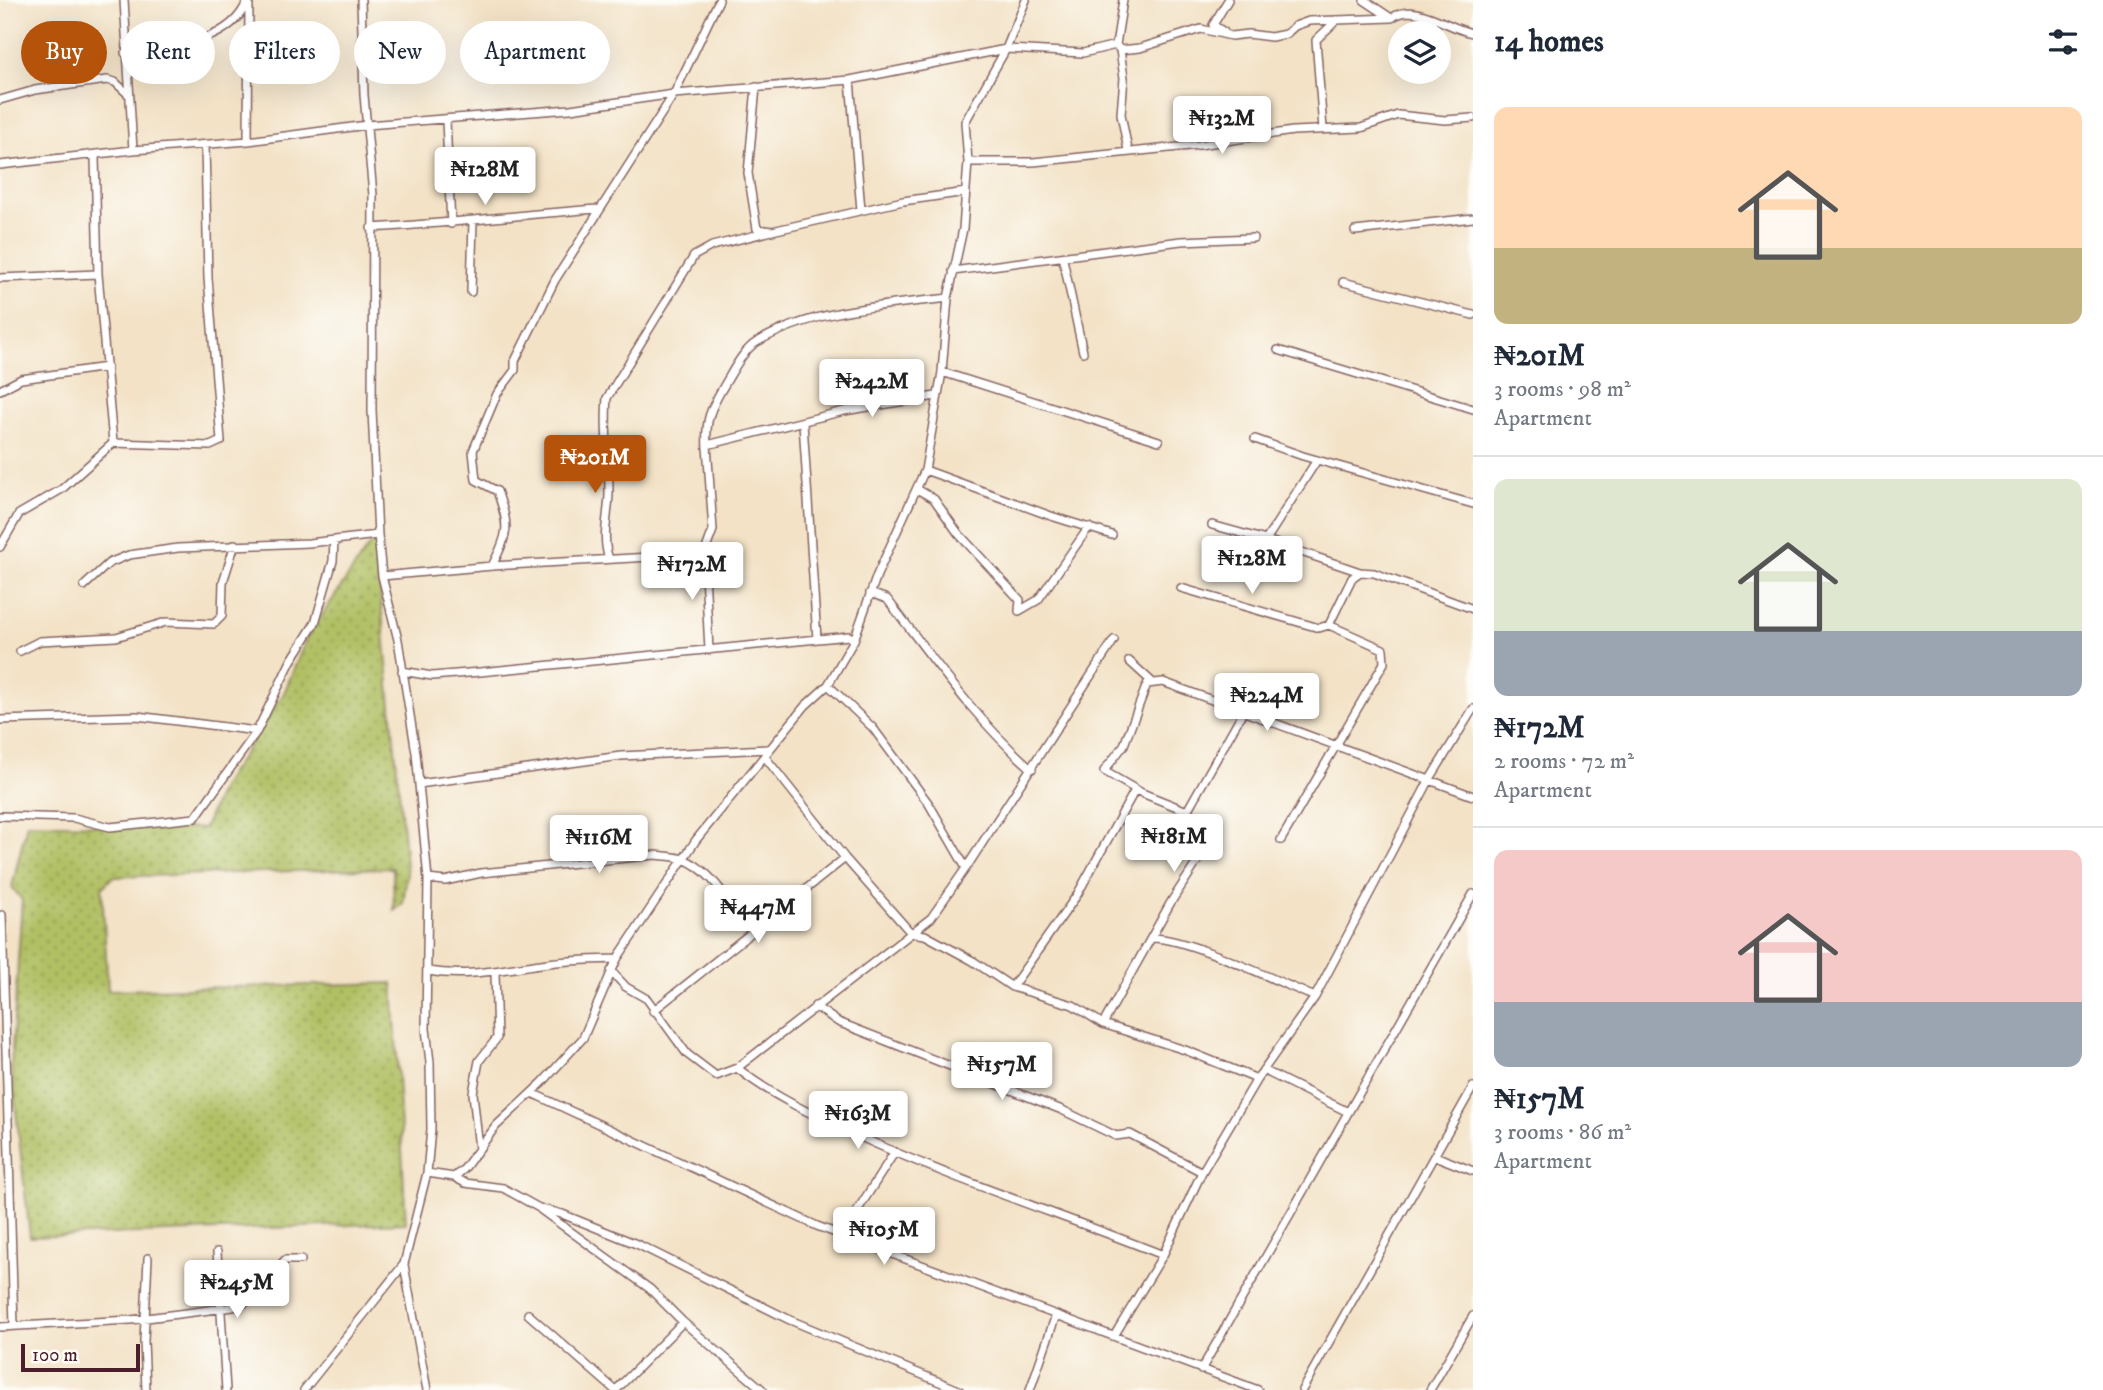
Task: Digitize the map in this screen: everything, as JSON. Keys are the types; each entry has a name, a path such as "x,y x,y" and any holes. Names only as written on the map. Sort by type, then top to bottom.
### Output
{"street":[{"path":"124,0 124,21"},
{"path":"215,32 242,14 248,0"},
{"path":"248,0 248,141"},
{"path":"361,0 373,195 372,411 377,535 419,784 428,879 426,1029 431,1129 426,1173 404,1264 427,1390"},
{"path":"492,565 508,535 504,509 497,491 476,480 473,451 497,394 515,370 514,361 555,280 674,94 719,0"},
{"path":"454,1177 496,1126 583,1038 617,959 684,859 727,800 828,685 855,640 870,593 925,470 942,372 948,298 963,229 968,162 965,122 968,111 1006,49 1026,0"},
{"path":"1123,0 1118,48 1124,78 1121,114 1128,150"},
{"path":"0,166 95,157 133,150 248,141 367,125 446,121 674,94 850,80 1006,49 1083,53 1140,48 1213,24 1228,0"},
{"path":"1364,0 1392,18"},
{"path":"1201,29 1231,36 1248,34 1271,37 1286,34 1295,26 1309,21 1392,18 1396,15 1417,13 1455,29 1473,33"},
{"path":"1322,129 1316,40 1338,19"},
{"path":"1213,24 1231,36"},
{"path":"0,100 35,90 107,80 115,82 129,95"},
{"path":"850,80 860,210"},
{"path":"128,84 133,150"},
{"path":"756,86 748,173 754,224 757,229 772,231"},
{"path":"968,162 1033,162 1322,129 1361,128 1398,115 1445,120 1473,118"},
{"path":"446,121 451,224"},
{"path":"0,547 19,514 62,489 113,443 210,446 220,441 208,278 205,145"},
{"path":"95,157 98,274 113,443"},
{"path":"608,559 605,548 609,491 605,425 607,398 694,256 712,246 860,210 966,192"},
{"path":"371,228 451,224 599,209"},
{"path":"1355,231 1473,218"},
{"path":"471,292 473,221"},
{"path":"954,271 1063,259 1181,241 1253,238"},
{"path":"1063,259 1083,352"},
{"path":"0,278 98,274"},
{"path":"1343,282 1473,314"},
{"path":"709,650 704,554 713,530 705,423 713,404 747,351 756,342 798,322 860,309 948,298"},
{"path":"1278,350 1473,409"},
{"path":"0,390 21,379 107,367"},
{"path":"942,372 1159,441"},
{"path":"707,454 707,445 890,401 936,396"},
{"path":"803,423 817,639"},
{"path":"1255,439 1317,460 1473,504"},
{"path":"1266,540 1317,460"},
{"path":"925,470 1112,535"},
{"path":"917,489 934,499 958,533 1020,600 1019,611 1038,600 1089,527"},
{"path":"1212,525 1360,572 1386,576 1473,609"},
{"path":"84,586 109,563 129,555 234,544 334,541 377,535"},
{"path":"0,816 74,818 110,827 195,818 257,731 274,701 291,661 315,623 333,561 334,541"},
{"path":"20,651 40,641 90,641 116,637 166,622 215,624 222,616 223,582 234,544"},
{"path":"382,576 492,565 704,554"},
{"path":"1329,625 1352,578 1360,572"},
{"path":"1181,588 1220,602 1319,628 1329,625 1383,649 1384,663 1281,840"},
{"path":"870,593 887,598 963,698 1000,741 1032,769"},
{"path":"402,671 432,676 849,636 855,640"},
{"path":"611,971 626,987 648,999 653,1011 667,1024 687,1054 716,1076 737,1068 931,918 1032,769 1114,640"},
{"path":"1129,661 1152,681 1163,682 1244,710 1473,796"},
{"path":"1103,1024 1210,842 1209,835 1200,821 1187,811 1135,790 1104,771 1124,745 1147,684 1152,681"},
{"path":"828,685 873,728 929,804 966,868"},
{"path":"1114,1336 1163,1255 1202,1172 1257,1079 1315,997 1430,779 1473,709"},
{"path":"1187,811 1244,710"},
{"path":"0,720 137,716 257,731"},
{"path":"419,784 621,756 767,753"},
{"path":"767,753 845,858 911,933 925,935 973,961 1012,987 1073,1005 1103,1024 1185,1050 1257,1079"},
{"path":"1012,987 1077,895 1135,790"},
{"path":"428,879 445,881 481,873 655,855 684,859 700,869 719,888 752,932"},
{"path":"653,1011 845,858"},
{"path":"1201,1370 1346,1111 1473,894"},
{"path":"2,915 13,1326"},
{"path":"1152,938 1162,938 1207,953 1315,997"},
{"path":"428,971 444,974 495,972 542,963 617,959"},
{"path":"479,1149 473,1093 479,1061 497,1038 495,972"},
{"path":"816,1006 838,1022 1062,1110 1116,1136 1130,1134 1202,1172"},
{"path":"737,1068 758,1085 802,1111 894,1153 1163,1255"},
{"path":"1263,1070 1346,1111"},
{"path":"1302,1390 1473,1087"},
{"path":"531,1093 841,1236 1258,1390"},
{"path":"841,1236 894,1153"},
{"path":"1435,1156 1473,1171"},
{"path":"426,1173 454,1177 465,1183 503,1188 539,1208 650,1289 758,1388"},
{"path":"539,1208 562,1214 639,1245 790,1320 959,1390"},
{"path":"217,1252 226,1390"},
{"path":"146,1390 145,1317 148,1258"},
{"path":"0,1327 222,1309 243,1304 285,1260 301,1260"},
{"path":"304,1390 404,1264"},
{"path":"527,1314 615,1390 683,1322"},
{"path":"1030,1390 1056,1315"},
{"path":"1430,1390 1473,1316"}],"green space":[{"path":"375,537 407,875 403,903 394,911 393,868 112,877 102,889 108,990 393,983 406,1223 30,1237 11,1066 22,900 12,887 27,823 204,828 222,786 284,693 307,637"}]}
